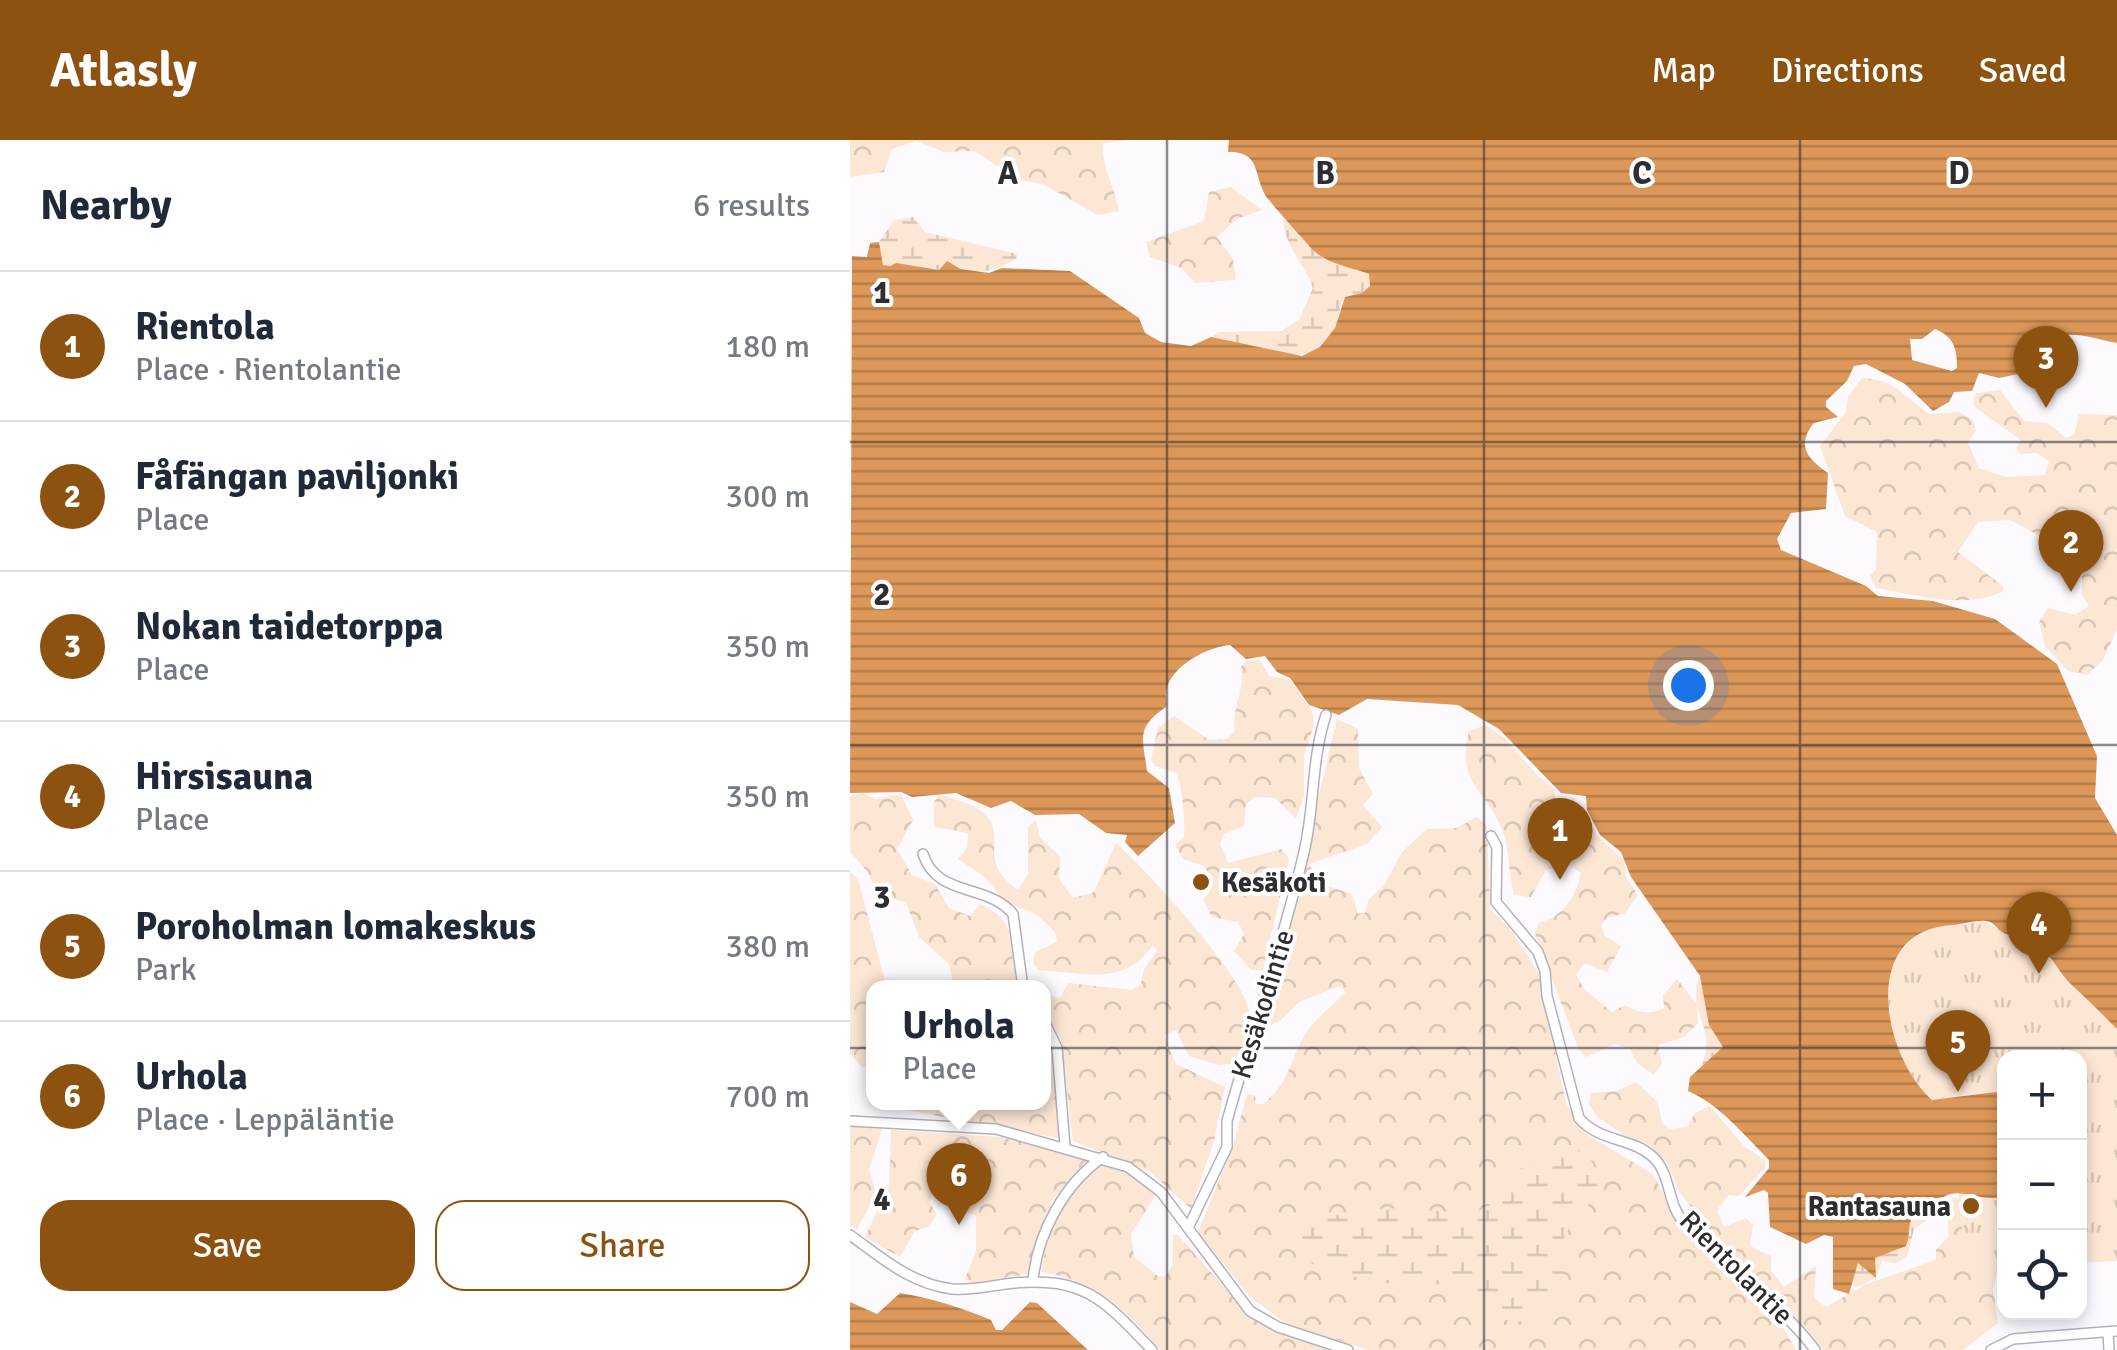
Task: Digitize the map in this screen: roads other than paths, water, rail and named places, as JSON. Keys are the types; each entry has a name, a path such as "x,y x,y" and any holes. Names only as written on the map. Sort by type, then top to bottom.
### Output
{"street":[{"name":"Kesäkodintie","path":"1189,1226 1227,1147 1228,1120 1305,848 1314,752 1326,715"},
{"name":"Rientolantie","path":"1492,836 1498,847 1496,902 1538,952 1578,1118 1589,1131 1652,1156 1662,1169 1682,1219 1797,1325 1816,1350"},
{"path":"923,854 929,872 941,881 998,901 1013,914 1021,980"},
{"path":"1051,1036 1057,1048 1065,1146"},
{"path":"850,1120 996,1129 1102,1157 1144,1175 1189,1226 1250,1311 1278,1327 1348,1350"},
{"path":"1033,1281 1047,1225 1081,1173 1102,1157"},
{"path":"850,1236 900,1271 949,1289 1033,1281 1067,1283 1092,1293 1152,1350"},
{"path":"1992,1350 2112,1332 2109,1350"}],"place":[{"name":"Nokan taidetorppa","path":"2046,408"},
{"name":"Fåfängan paviljonki","path":"2071,592"},
{"name":"Rientola","path":"1560,880"},
{"name":"Kesäkoti","path":"1201,882"},
{"name":"Hirsisauna","path":"2039,974"},
{"name":"Poroholman lomakeskus","path":"1958,1092"},
{"name":"Rantasauna","path":"1971,1206"},
{"name":"Urhola","path":"959,1225"}]}
